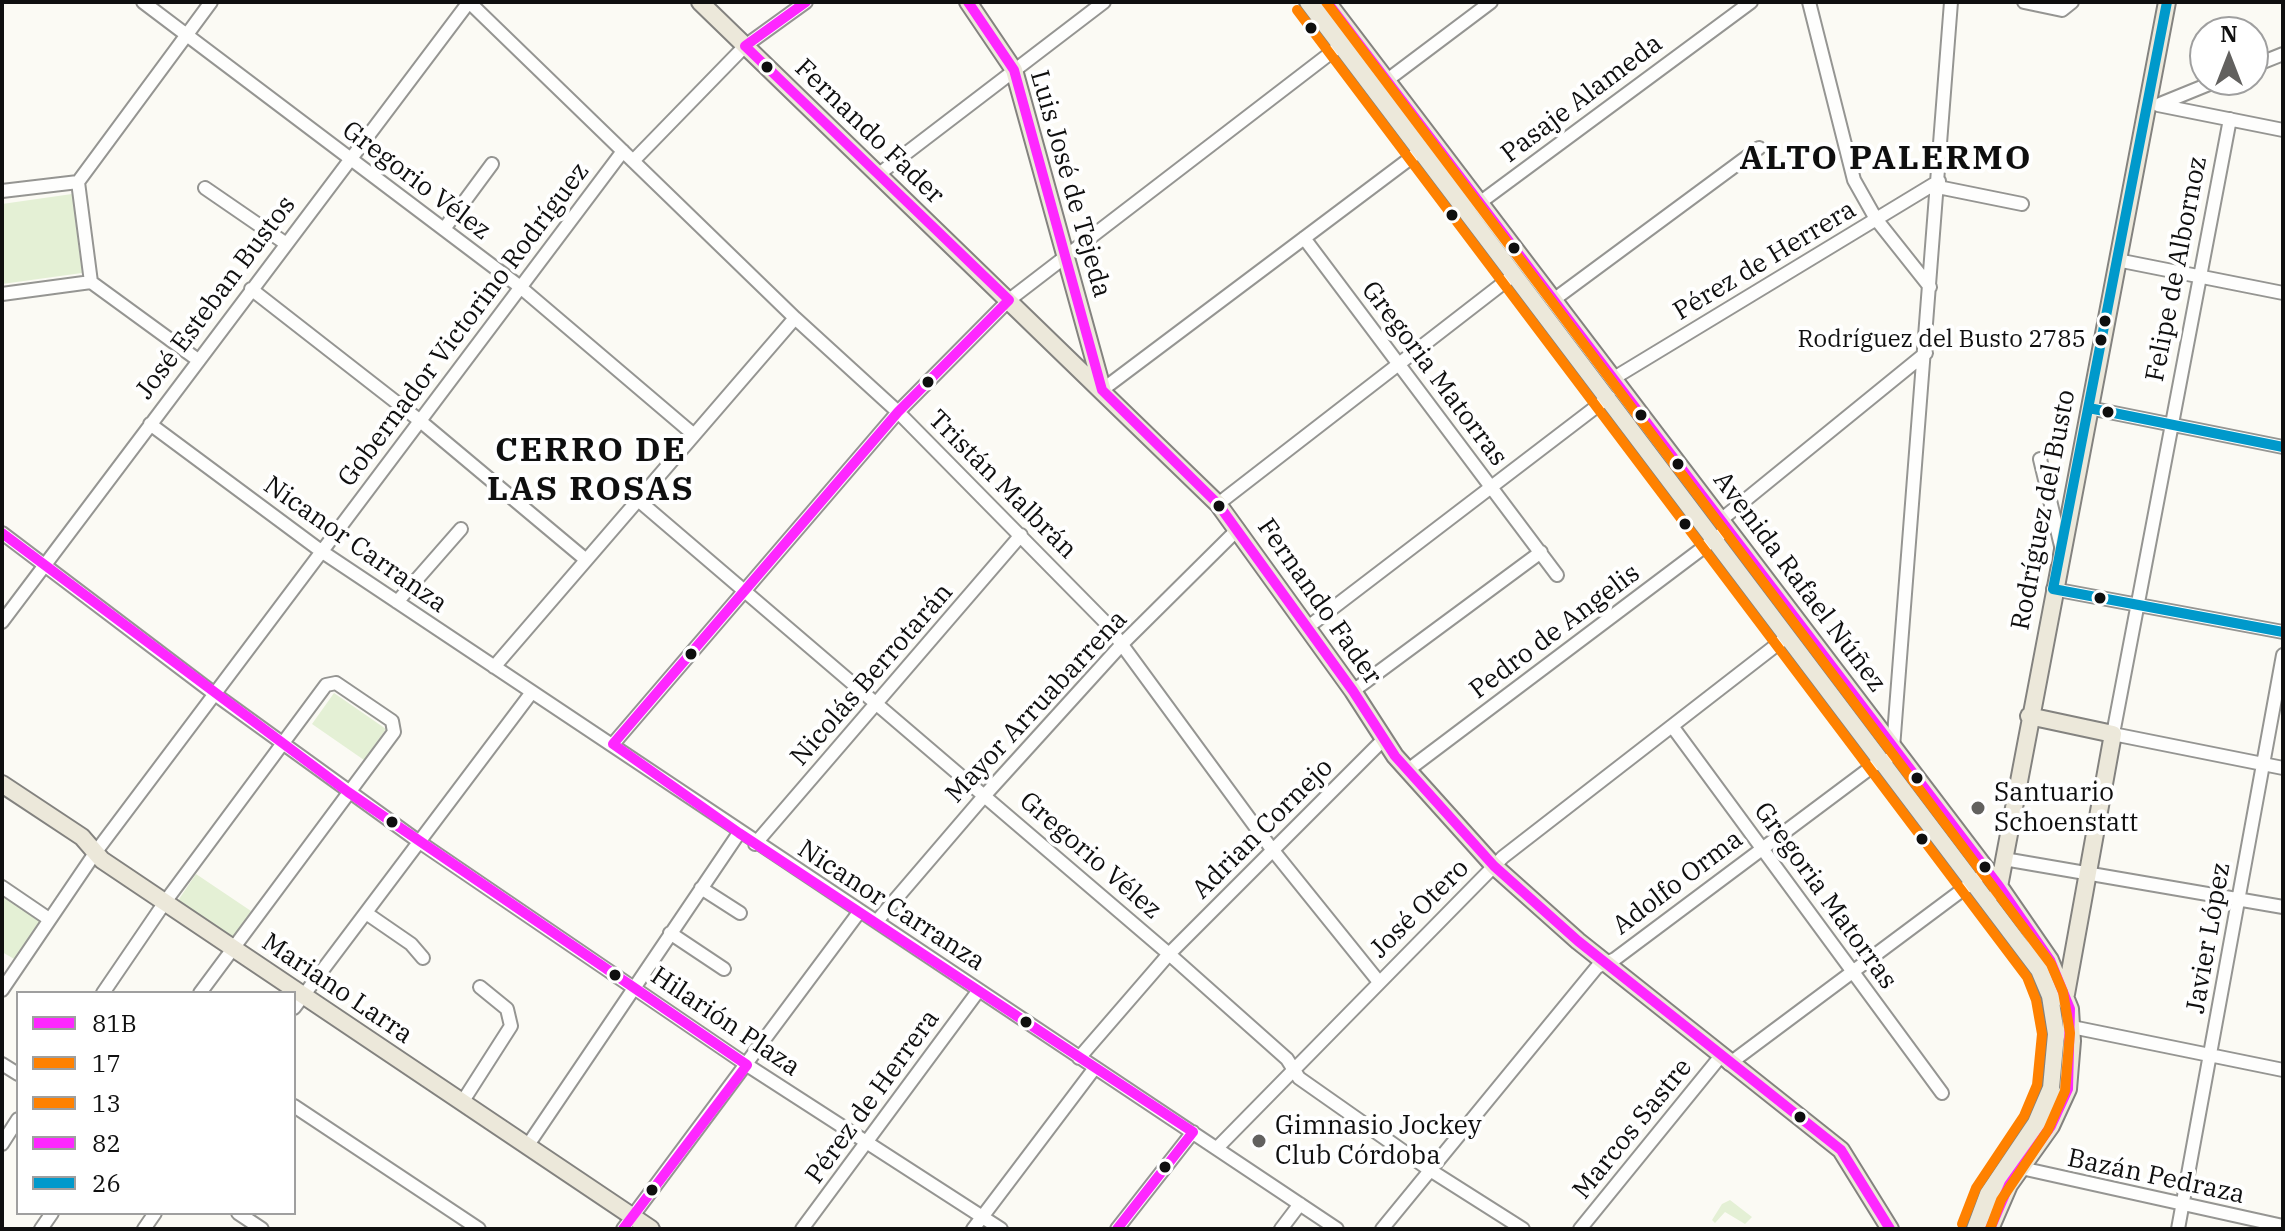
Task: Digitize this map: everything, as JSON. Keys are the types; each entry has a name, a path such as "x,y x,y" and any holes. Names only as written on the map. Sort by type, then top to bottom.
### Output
{"main road":[{"name":"Fernando Fader","path":"700,2 1218,504 1353,691 1383,740 1494,866 1605,963 1841,1150 1890,1229"},
{"name":"Luis José de Tejeda","path":"968,2 1014,70 1102,390"},
{"name":"Avenida Rafael Núñez","path":"1308,2 1609,397 1722,529 1788,636 1887,754 1907,766 1978,857 2050,960 2066,995 2072,1027 2066,1096 2051,1126 2021,1168 1990,1229"},
{"name":"Avenida Rafael Núñez","path":"1327,2 1552,301 1614,378 1887,754 2044,982 2054,1013 2056,1058 2043,1110 1995,1182 1975,1229"},
{"name":"Rodríguez del Busto","path":"1995,910 2061,546 2117,260 2152,108 2167,2"},
{"path":"2029,716 2113,734"},
{"name":"Felipe de Albornoz","path":"2066,995 2113,734"},
{"name":"Mariano Larra","path":"2,784 82,837 95,853 232,947 285,991"},
{"name":"Mariano Larra","path":"298,1002 463,1101 528,1145 627,1222 651,1229"}],"street":[{"name":"Gregorio Vélez","path":"143,2 519,286 693,434"},
{"path":"91,282 78,182 211,2"},
{"name":"Tristán Malbrán","path":"469,2 795,318 898,412 1123,643 1271,848 1379,982"},
{"name":"José Esteban Bustos","path":"2,622 469,2"},
{"name":"Gobernador Victorino Rodríguez","path":"2,990 95,853 519,286 629,156 745,46 806,2"},
{"path":"879,174 1104,2"},
{"path":"1386,81 1491,2"},
{"name":"Pasaje Alameda","path":"1478,204 1751,2"},
{"path":"1809,2 1851,170 1876,219 1930,287"},
{"path":"1887,754 1926,353 1951,2"},
{"path":"2024,2 2062,10 2071,4"},
{"path":"613,744 898,412 1009,300 1341,45 1360,47"},
{"path":"2152,108 2189,93"},
{"path":"2152,108 2283,130"},
{"name":"Felipe de Albornoz","path":"2113,734 2230,119"},
{"path":"1552,301 1759,148"},
{"path":"1102,390 1420,151"},
{"path":"444,229 492,164"},
{"path":"2,191 78,182"},
{"path":"1939,184 2022,204"},
{"name":"Pérez de Herrera","path":"1614,378 1939,184"},
{"path":"205,188 285,243"},
{"name":"Gregoria Matorras","path":"1304,238 1557,575"},
{"path":"2117,260 2283,293"},
{"path":"1218,504 1515,274"},
{"path":"2,294 91,282 198,360"},
{"path":"251,289 419,420 585,559"},
{"path":"494,667 795,318"},
{"name":"Pedro de Angelis","path":"1408,770 1722,529 1926,353"},
{"path":"1308,627 1609,397"},
{"path":"2089,408 2283,447"},
{"name":"Nicanor Carranza","path":"150,424 321,551 613,744 755,844 877,921 1337,1229"},
{"path":"2040,459 2061,546"},
{"name":"Gregorio Vélez","path":"638,500 1169,954 1287,1059 1299,1078 1430,1170 1523,1229"},
{"path":"397,602 461,529"},
{"name":"Mayor Arruabarrena","path":"877,921 985,795 1123,643 1238,529"},
{"name":"Hilarión Plaza","path":"2,533 216,695 418,841 747,1065 1001,1229"},
{"name":"Nicolás Berrotarán","path":"755,844 1021,535"},
{"path":"1353,691 1541,552"},
{"path":"2053,589 2283,632"},
{"name":"José Otero","path":"1217,1148 1494,866 1788,636"},
{"name":"Javier López","path":"2178,1229 2283,655"},
{"path":"104,991 165,902 330,682 370,706 395,727 201,991"},
{"path":"298,1002 532,692"},
{"name":"Gregoria Matorras","path":"1672,726 1942,1093"},
{"path":"2113,734 2283,768"},
{"name":"Adrian Cornejo","path":"1079,1058 1169,954 1271,848 1383,740"},
{"name":"Adolfo Orma","path":"1382,1229 1597,967 1887,754"},
{"path":"528,1145 739,833"},
{"path":"1974,884 1981,870 1978,857"},
{"path":"2004,859 2283,907"},
{"name":"Marcos Sastre","path":"1580,1229 1724,1060 1854,972 1974,884"},
{"path":"2,887 49,919"},
{"path":"701,888 740,913"},
{"path":"627,1222 860,911"},
{"path":"366,913 411,944 423,958"},
{"path":"670,933 724,969"},
{"path":"2,963 14,972"},
{"path":"463,1101 511,1026 507,1009 480,987"},
{"name":"Pérez de Herrera","path":"802,1229 979,990"},
{"path":"2072,1027 2283,1070"},
{"path":"973,1229 1094,1069"},
{"path":"296,1107 479,1229"},
{"path":"2,1144 16,1122"},
{"path":"1117,1229 1193,1132"},
{"name":"Bazán Pedraza","path":"2021,1168 2283,1226"},
{"path":"1281,1229 1300,1204"},
{"path":"241,1215 262,1229"}],"green space":[{"path":"72,194 82,273 2,284 2,204"},
{"path":"334,693 386,729 364,760 312,724"},
{"path":"196,874 251,911 232,939 177,902"},
{"path":"2,893 42,919 16,960 2,952"},
{"path":"1730,1200 1752,1217 1745,1224 1725,1212 1715,1223 1712,1220 1722,1204"}],"transit line":[{"name":"82","path":"806,2 745,46 1009,300 898,412 613,744 739,833 1193,1132 1117,1229"},
{"name":"81B","path":"968,2 1014,70 1102,390 1218,504 1353,691 1395,756 1494,866 1578,941 1841,1150 1890,1229"},
{"name":"13","path":"1326,2 2051,964 2063,992 2070,1033 2065,1091 2048,1130 2001,1200 1990,1229"},
{"name":"81B","path":"1327,2 1999,886 2050,960 2070,1009 2068,1089 2051,1126 2009,1185 1990,1229"},
{"name":"26","path":"2167,2 2053,589 2283,632"},
{"name":"17","path":"1297,10 2027,977 2036,1000 2042,1034 2037,1085 2024,1116 1976,1188 1962,1224"},
{"name":"26","path":"2089,408 2283,447"},
{"name":"82","path":"2,533 348,792 747,1065 623,1229"}],"place":[{"name":"Rodríguez del Busto 2785","path":"2101,340"},
{"name":"Santuario Schoenstatt","path":"1978,808"},
{"name":"Gimnasio Jockey Club Córdoba","path":"1259,1141"}],"district":[{"name":"ALTO PALERMO","path":"1886,159"},
{"name":"CERRO DE LAS ROSAS","path":"591,470"}]}
